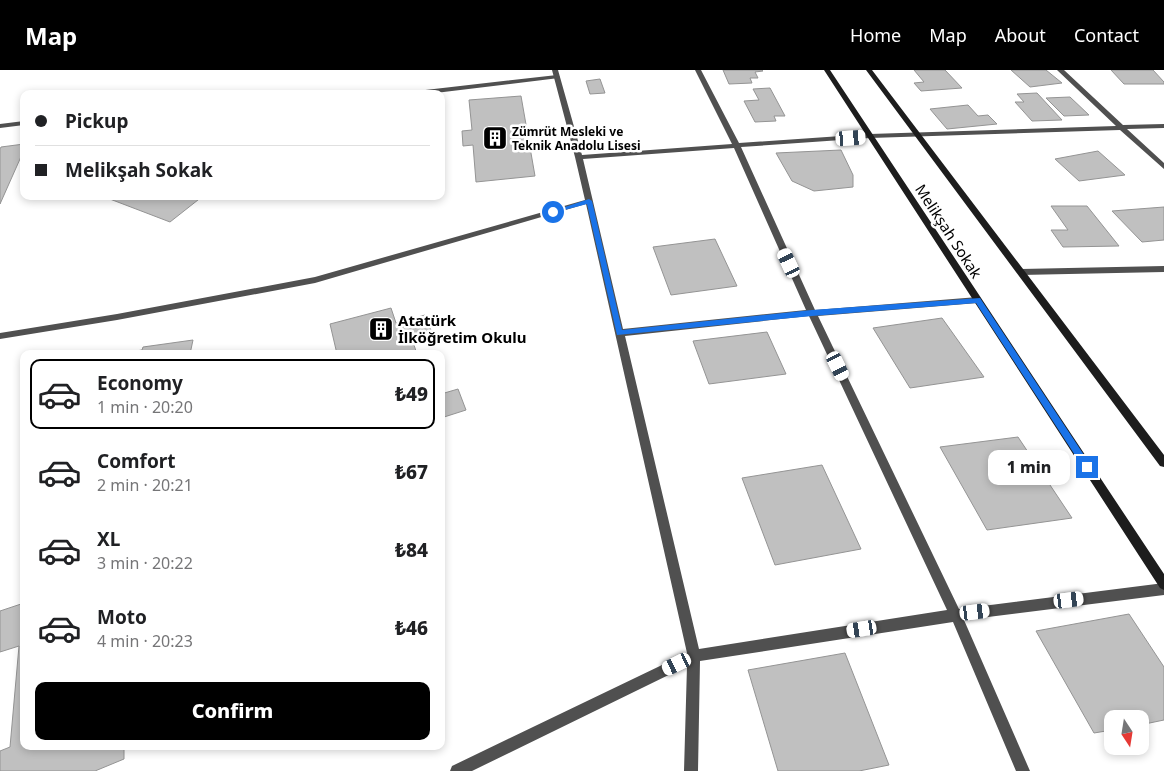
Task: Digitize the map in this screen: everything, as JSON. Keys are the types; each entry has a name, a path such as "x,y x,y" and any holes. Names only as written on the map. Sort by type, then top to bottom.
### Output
{"street":[{"path":"698,70 736,145 812,313 956,614 1023,771"},
{"name":"Melikşah Sokak","path":"827,70 1164,584"},
{"name":"Melikşah Sokak","path":"868,70 1164,463"},
{"path":"1060,70 1164,167"},
{"path":"436,90 556,73 579,157 694,656 691,771"},
{"path":"0,126 20,124"},
{"path":"579,157 870,136 1119,126 1164,126"},
{"path":"0,336 117,317 315,280 589,201"},
{"path":"1021,272 1164,269"},
{"path":"620,333 812,313 978,300"},
{"path":"457,771 694,656 956,614 1164,589"}],"building":[{"path":"723,70 763,71 755,72 758,78 750,78 752,83 729,84"},
{"path":"914,70 945,70 962,88 921,91 914,83 924,82"},
{"path":"1011,70 1046,70 1062,83 1030,87"},
{"path":"1111,70 1153,70 1164,84 1124,84"},
{"path":"600,79 605,93 590,94 586,81"},
{"path":"770,88 785,116 774,116 776,121 755,122 744,101 759,100 753,89"},
{"path":"1037,93 1062,120 1032,121 1015,102 1024,102 1017,94"},
{"name":"Zümrüt Mesleki ve Teknik Anadolu Lisesi","path":"521,96 535,176 476,182 473,145 463,146 462,131 472,130 469,100"},
{"path":"1070,97 1089,115 1064,116 1046,98"},
{"path":"968,105 978,116 988,115 997,124 947,129 930,109"},
{"path":"20,145 20,159 0,204 0,149 1,147"},
{"path":"841,150 853,175 853,187 814,191 792,181 776,153"},
{"path":"1098,151 1125,175 1079,181 1055,159"},
{"path":"112,200 198,200 170,222"},
{"path":"1051,206 1087,206 1119,246 1063,247 1051,230 1068,230"},
{"path":"1164,207 1164,240 1142,242 1112,211"},
{"path":"715,239 737,286 671,295 653,247"},
{"name":"Atatürk İlköğretim Okulu","path":"391,308 396,323 425,315 432,333 412,339 416,350 336,350 330,324"},
{"path":"942,318 984,377 910,388 873,328"},
{"path":"767,332 786,374 709,384 693,341"},
{"path":"193,340 191,350 142,350 143,347"},
{"name":"Atatürk İlköğretim Okulu","path":"458,389 466,410 445,417 445,393"},
{"path":"1018,437 1072,518 987,530 940,447"},
{"path":"822,465 861,549 775,565 742,478"},
{"path":"20,604 20,750 124,750 124,759 95,771 0,771 0,751 10,747 19,646 0,652 0,611"},
{"path":"1129,614 1164,667 1164,720 1149,723 1149,710 1104,710 1104,731 1094,733 1036,631"},
{"path":"845,653 889,765 859,771 778,771 748,670"}],"place":[{"name":"Zümrüt Mesleki ve Teknik Anadolu Lisesi","path":"495,138"},
{"name":"Atatürk İlköğretim Okulu","path":"381,329"}],"route":[{"path":"553,212 589,201 620,333 812,313 978,300 1087,467"}]}
